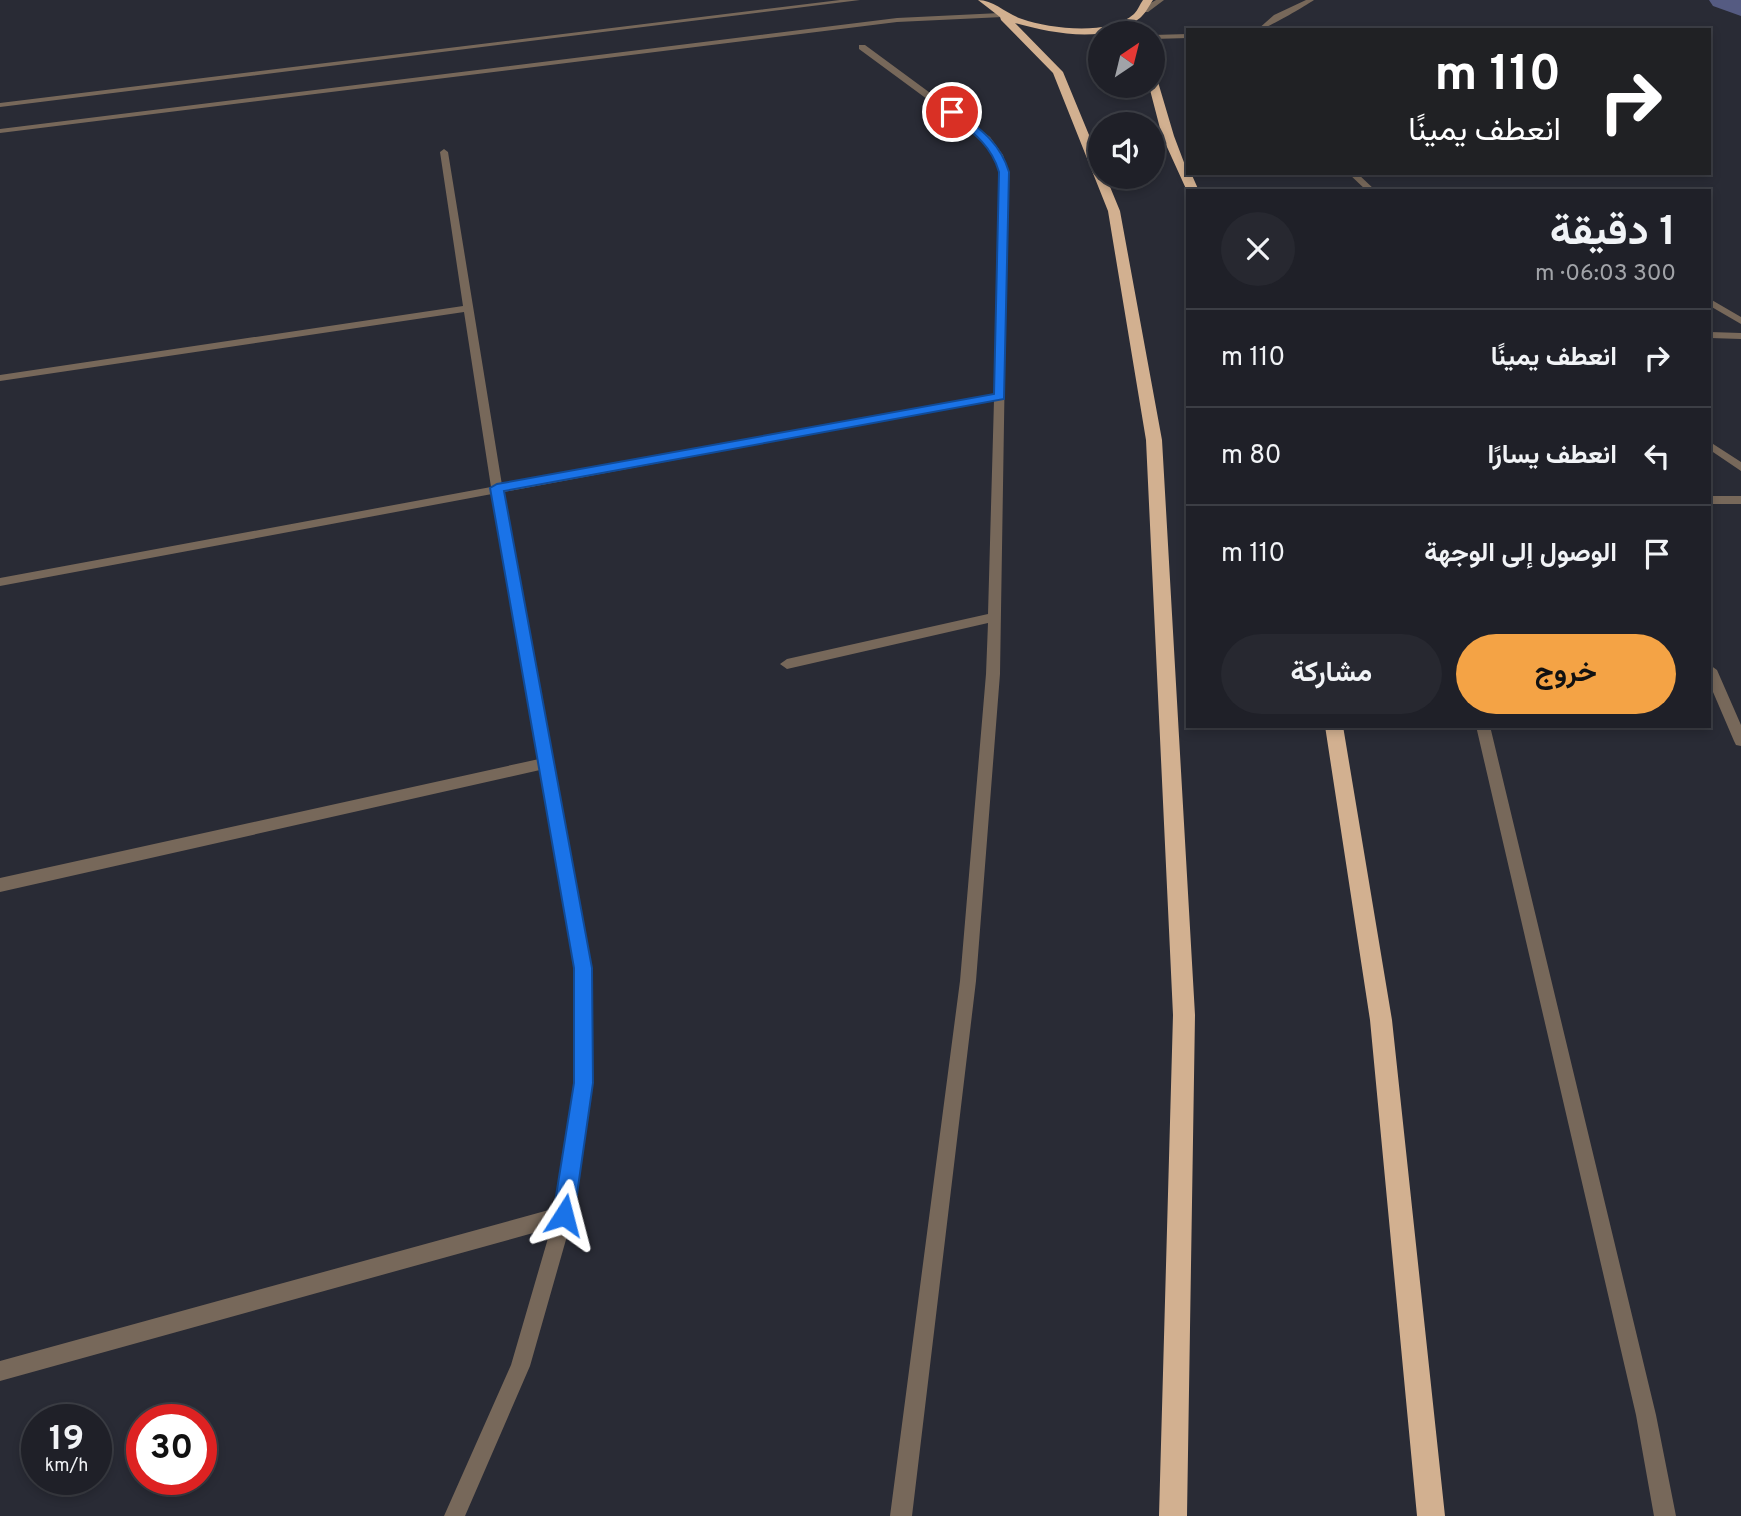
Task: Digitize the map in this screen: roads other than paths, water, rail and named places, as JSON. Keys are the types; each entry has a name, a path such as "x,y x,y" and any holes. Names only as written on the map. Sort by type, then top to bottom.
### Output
{"highway":[{"path":"983,0 1058,72 1114,211 1154,440 1184,1015 1173,1516"},
{"path":"1002,17 1047,29 1077,31 1105,28 1143,13"},
{"path":"1157,98 1168,136 1192,189"},
{"path":"1334,728 1381,1020 1432,1516"}],"street":[{"path":"0,105 857,0"},
{"path":"1143,13 1161,0"},
{"path":"1263,28 1277,17 1311,0"},
{"path":"0,131 883,21 919,17 1002,17"},
{"path":"1166,37 1186,36"},
{"path":"862,47 987,139 999,155 1004,172 993,674 968,981 901,1516"},
{"path":"444,152 497,488 583,968 584,1083 564,1215 520,1366 454,1516"},
{"path":"1354,175 1370,189"},
{"path":"1711,303 1741,321"},
{"path":"0,378 468,308"},
{"path":"1711,335 1741,336"},
{"path":"0,582 1000,396"},
{"path":"1711,446 1741,467"},
{"path":"1711,500 1741,500"},
{"path":"787,664 995,617"},
{"path":"1711,672 1741,741"},
{"path":"1483,728 1646,1415 1665,1516"},
{"path":"0,885 545,763"},
{"path":"0,1371 564,1215"}],"waterway":[{"path":"1723,0 1741,8"}]}
